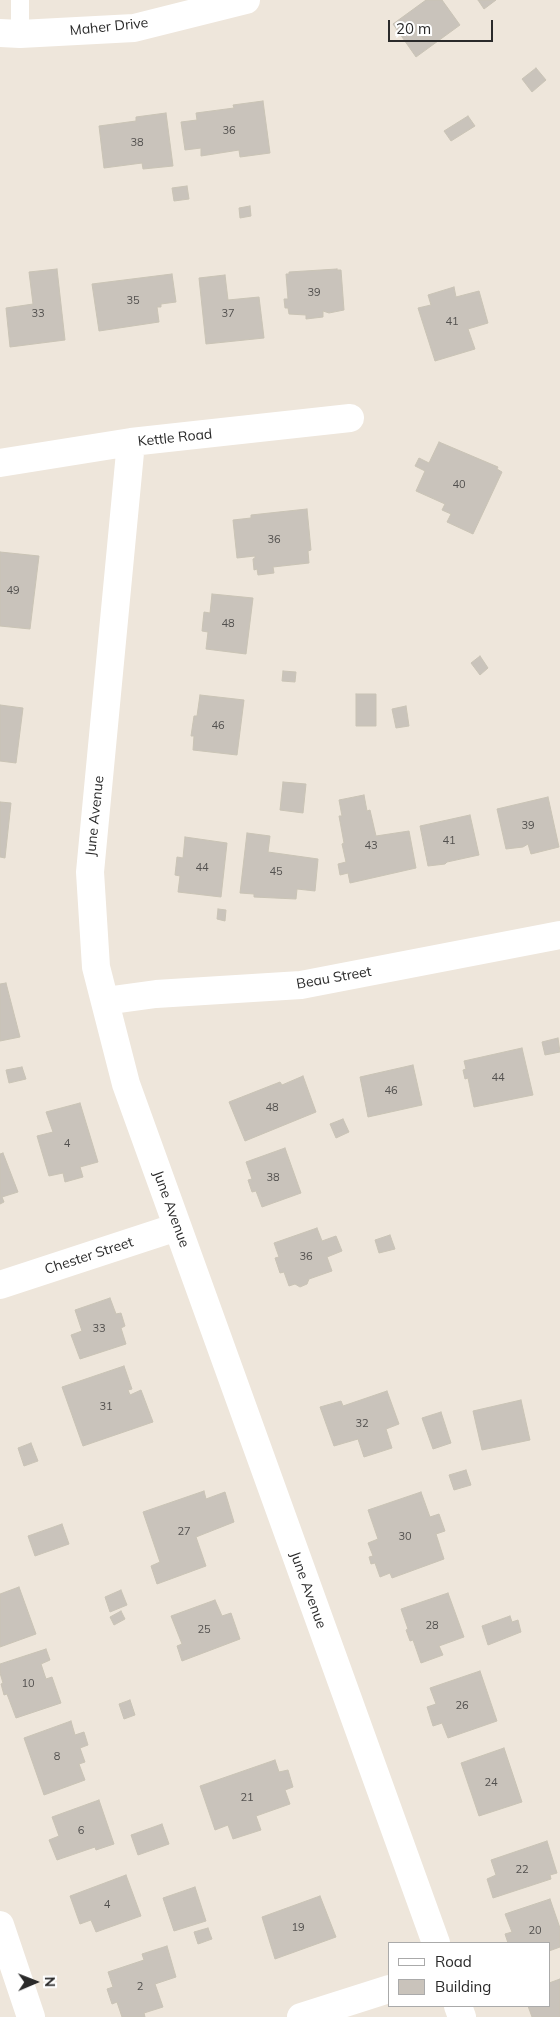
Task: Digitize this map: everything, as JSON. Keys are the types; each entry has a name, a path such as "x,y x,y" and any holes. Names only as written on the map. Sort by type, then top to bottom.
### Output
{"street":[{"name":"Maher Drive","path":"10,34 134,28 246,0"},
{"name":"Kettle Road","path":"0,463 131,442 350,418"},
{"name":"June Avenue","path":"131,442 90,872 96,967 126,1084 436,1942"},
{"name":"Beau Street","path":"105,1001 156,994 301,985 560,935"},
{"name":"Chester Street","path":"0,1286 177,1228"},
{"path":"0,1925 31,2017"},
{"path":"301,2017 388,1989"}],"lane":[{"path":"10,34 20,0"}],"building":[{"path":"426,0 442,0 460,25 416,57 393,24"},
{"path":"478,0 496,0 484,9"},
{"path":"536,68 546,80 532,92 522,79"},
{"path":"263,101 270,153 240,157 239,150 201,156 201,148 185,150 181,122 197,120 196,113 234,108 233,105"},
{"path":"166,113 173,166 143,169 142,163 104,168 99,126 136,121 136,117"},
{"path":"468,116 475,126 451,141 444,131"},
{"path":"187,186 189,199 174,201 172,188"},
{"path":"250,206 251,216 240,218 239,208"},
{"path":"57,269 65,340 10,347 6,308 33,304 29,272"},
{"path":"341,270 344,310 329,313 323,311 323,317 306,319 306,315 289,314 288,308 285,308 284,299 288,299 286,274 289,274 289,272"},
{"path":"172,274 176,302 161,304 161,307 157,307 159,322 99,331 92,284"},
{"path":"225,275 228,300 259,297 264,338 206,344 199,278"},
{"path":"454,287 456,297 479,291 488,323 468,329 475,349 435,361 418,308 431,305 428,295"},
{"path":"439,442 498,467 497,469 502,472 473,534 447,522 451,514 442,510 445,504 416,491 425,471 415,466 419,458 429,463"},
{"path":"307,509 311,550 308,551 309,563 273,567 274,573 258,575 257,569 254,570 253,559 255,556 237,558 233,520 251,518 251,515"},
{"path":"0,552 39,556 30,629 0,626"},
{"path":"212,594 253,598 246,654 206,649 208,632 202,631 204,612 210,613"},
{"path":"480,656 488,668 480,675 471,663"},
{"path":"283,671 296,672 295,682 282,681"},
{"path":"356,694 376,694 376,726 356,726"},
{"path":"200,695 244,700 237,755 193,750 194,736 191,736 194,716 197,716"},
{"path":"0,705 23,708 16,763 0,761"},
{"path":"406,706 409,726 396,728 392,709"},
{"path":"283,782 306,784 303,813 280,810"},
{"path":"364,795 367,811 370,810 376,836 409,831 416,868 350,883 348,873 340,875 338,864 346,862 342,844 344,843 339,816 342,816 339,800"},
{"path":"548,797 559,847 531,854 528,844 523,847 506,849 497,809"},
{"path":"0,802 11,803 5,858 0,857"},
{"path":"470,815 479,855 445,864 428,866 420,826"},
{"path":"247,833 270,836 268,852 318,859 315,891 297,889 296,899 254,897 254,894 240,893"},
{"path":"185,837 227,843 221,897 178,892 180,876 175,875 177,857 183,858"},
{"path":"218,909 226,910 225,921 217,919"},
{"path":"6,983 20,1037 0,1041 0,984"},
{"path":"558,1038 560,1052 545,1055 542,1042"},
{"path":"522,1048 533,1095 474,1107 468,1078 465,1079 463,1070 466,1069 464,1061"},
{"path":"413,1065 422,1105 368,1117 360,1077"},
{"path":"22,1067 26,1079 9,1083 6,1070"},
{"path":"303,1076 316,1112 245,1141 229,1102 280,1082 282,1085"},
{"path":"80,1103 98,1162 80,1167 83,1177 65,1182 63,1173 49,1176 37,1136 53,1132 46,1112"},
{"path":"343,1119 349,1132 336,1138 330,1124"},
{"path":"285,1148 301,1193 262,1207 256,1191 252,1192 248,1180 252,1179 246,1162"},
{"path":"3,1153 18,1192 2,1197 4,1202 0,1204 0,1154"},
{"path":"317,1228 322,1241 336,1236 342,1251 327,1257 332,1271 309,1279 307,1284 300,1287 295,1284 289,1286 284,1272 280,1273 275,1258 279,1257 274,1243"},
{"path":"390,1235 395,1249 379,1253 375,1240"},
{"path":"110,1298 116,1314 121,1313 125,1326 121,1328 126,1344 80,1359 71,1335 82,1331 75,1310"},
{"path":"124,1366 132,1389 128,1390 130,1395 141,1390 153,1422 83,1446 62,1387"},
{"path":"387,1391 399,1424 386,1429 392,1448 364,1457 358,1439 334,1446 320,1407 341,1401 343,1406"},
{"path":"521,1400 530,1440 482,1450 473,1411"},
{"path":"441,1412 451,1443 433,1449 422,1418"},
{"path":"31,1443 38,1461 24,1466 18,1448"},
{"path":"466,1470 471,1485 454,1490 449,1475"},
{"path":"204,1491 206,1499 225,1492 234,1522 196,1537 206,1566 157,1584 151,1566 160,1562 143,1512"},
{"path":"421,1492 430,1517 439,1514 445,1531 436,1534 444,1559 392,1578 390,1573 380,1577 375,1563 371,1564 369,1557 373,1556 368,1543 378,1539 368,1510"},
{"path":"62,1524 69,1544 35,1556 28,1536"},
{"path":"19,1587 36,1634 0,1647 0,1594"},
{"path":"121,1590 127,1605 110,1612 105,1597"},
{"path":"448,1593 464,1637 439,1646 443,1655 421,1663 413,1640 410,1641 401,1609"},
{"path":"215,1600 222,1616 231,1613 240,1639 182,1661 177,1646 182,1644 171,1616"},
{"path":"121,1611 125,1619 114,1625 110,1617"},
{"path":"510,1616 512,1622 518,1620 521,1632 488,1645 482,1626"},
{"path":"46,1649 50,1660 41,1664 46,1679 52,1677 61,1703 16,1718 7,1694 4,1695 1,1684 3,1683 0,1664"},
{"path":"480,1671 497,1721 448,1738 442,1723 433,1726 427,1707 436,1704 430,1688"},
{"path":"130,1700 135,1715 124,1719 119,1704"},
{"path":"71,1721 75,1735 84,1732 88,1745 80,1748 85,1762 79,1764 85,1780 44,1795 24,1738"},
{"path":"504,1748 522,1802 479,1816 461,1763"},
{"path":"275,1760 279,1772 288,1770 293,1787 285,1790 290,1804 256,1816 261,1830 233,1839 228,1825 215,1830 200,1786"},
{"path":"99,1800 114,1844 96,1850 95,1847 57,1860 49,1840 59,1836 52,1817"},
{"path":"162,1824 169,1844 138,1855 131,1835"},
{"path":"547,1841 557,1873 550,1875 551,1879 493,1898 487,1879 496,1875 491,1860"},
{"path":"126,1875 141,1916 96,1932 91,1920 80,1924 70,1896"},
{"path":"195,1887 206,1921 174,1931 163,1898"},
{"path":"320,1896 336,1937 275,1959 262,1917"},
{"path":"550,1899 560,1928 560,1947 550,1951 550,1942 508,1942 505,1934 512,1932 505,1914"},
{"path":"208,1928 212,1939 198,1944 194,1932"},
{"path":"167,1946 176,1977 155,1984 163,2007 144,2013 145,2017 122,2017 117,2002 112,2004 107,1989 113,1987 108,1972 144,1960 142,1954"},
{"path":"560,1979 560,2017 532,2017 528,2007 550,2007 550,1983"}]}
